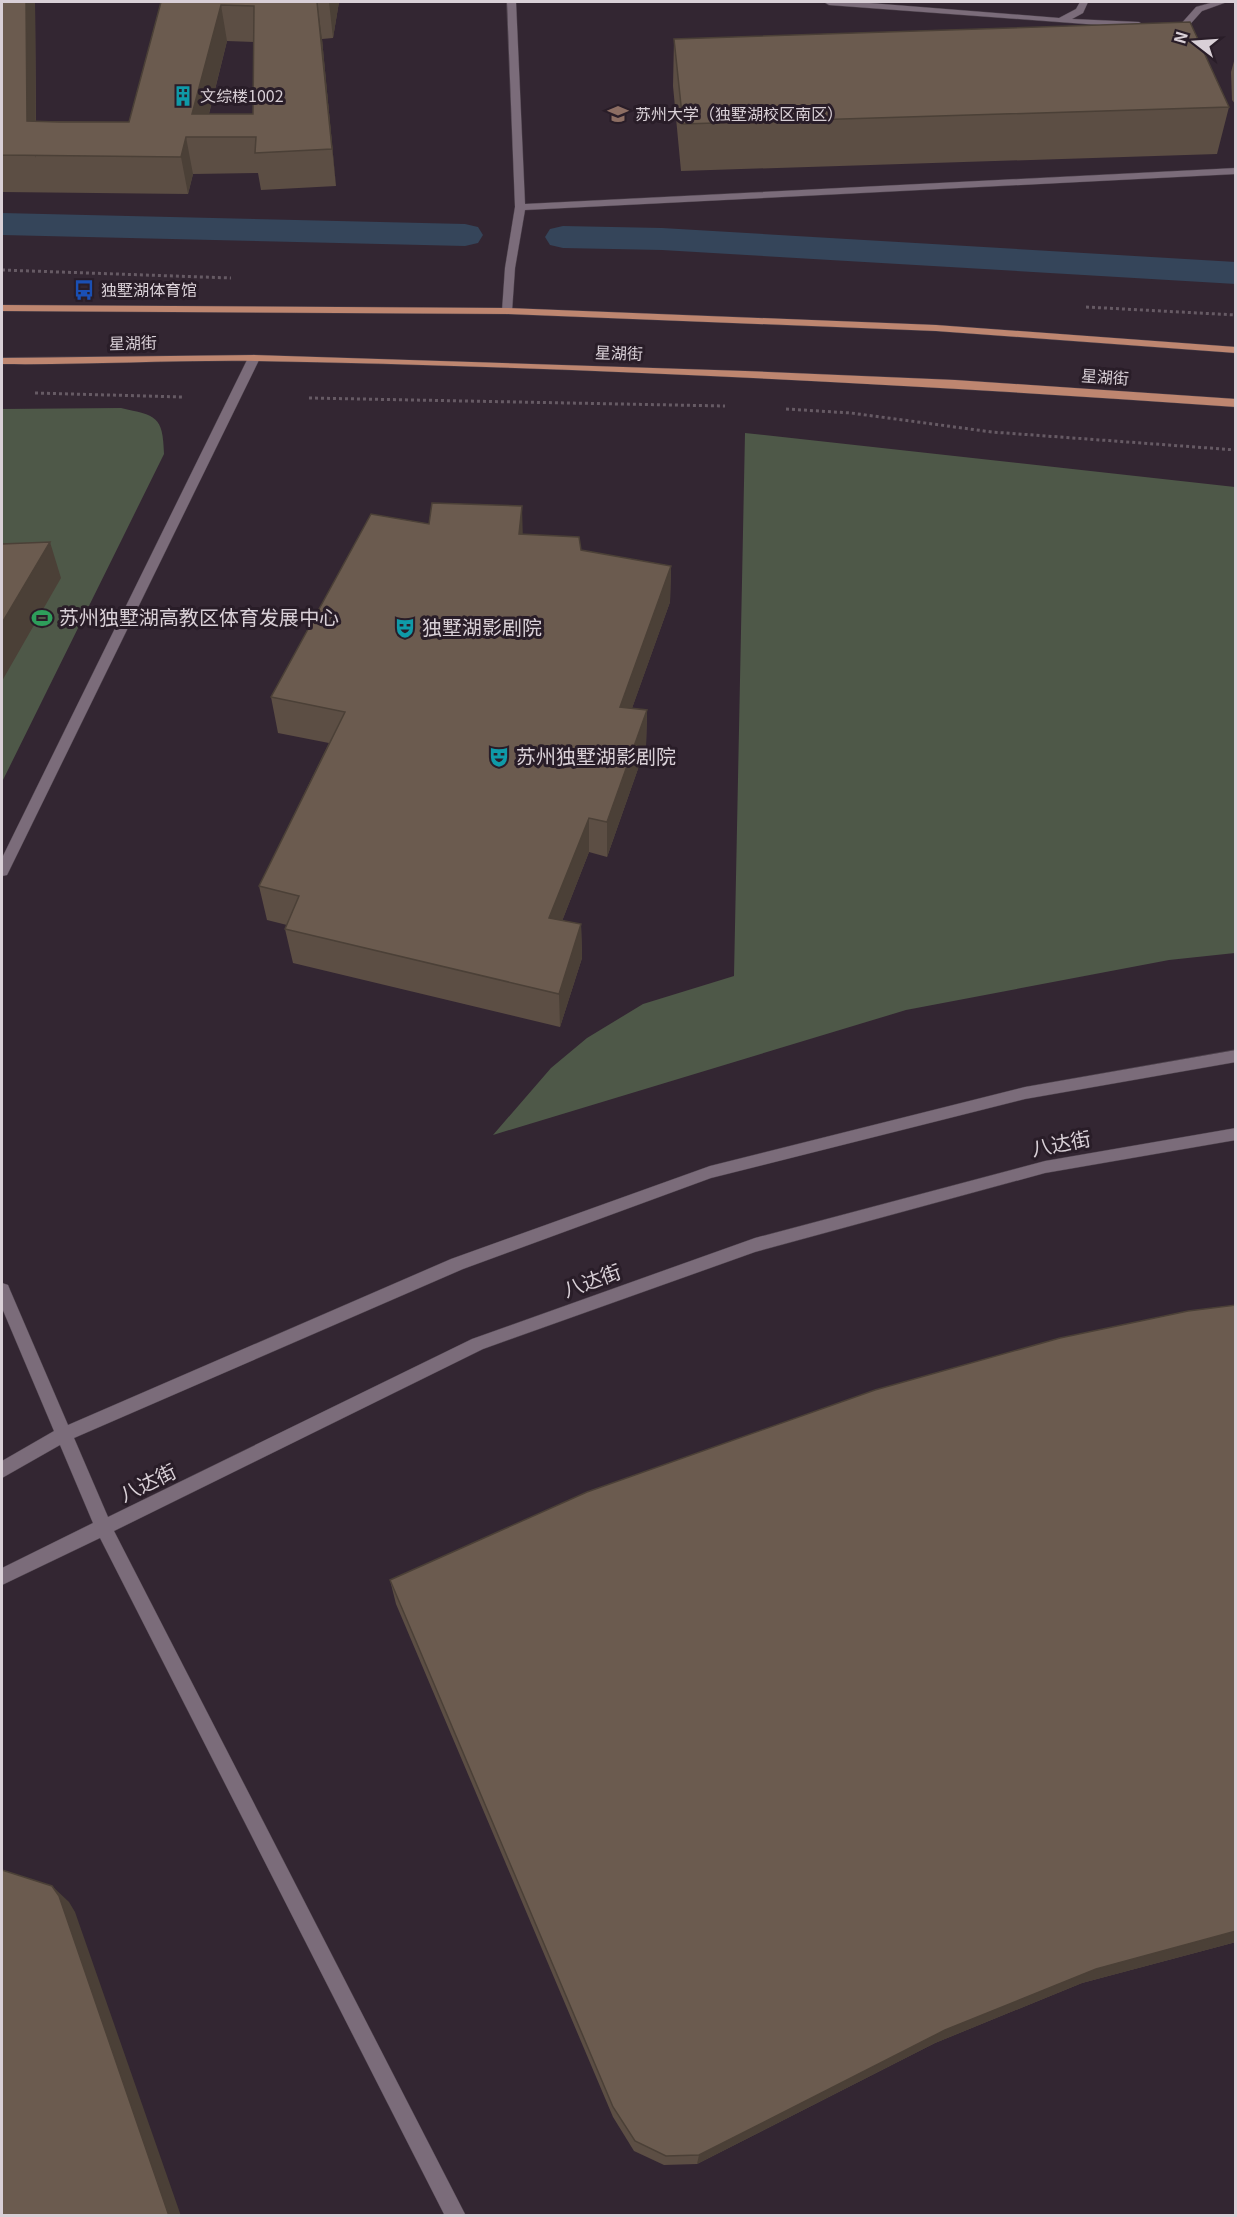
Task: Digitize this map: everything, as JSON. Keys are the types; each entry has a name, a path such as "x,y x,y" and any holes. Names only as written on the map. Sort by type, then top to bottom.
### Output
{"main road":[{"name":"星湖街","path":"2,308 507,311 936,328 1236,350"},
{"name":"星湖街","path":"2,361 254,358 769,375 955,384 1236,403"}],"street":[{"path":"507,311 510,267 520,207 511,2"},
{"path":"829,2 1149,26"},
{"path":"1061,21 1080,11 1084,2"},
{"path":"1160,26 1182,28 1199,9 1222,2"},
{"path":"520,207 1236,171"},
{"path":"2,871 254,358"},
{"path":"2,1470 63,1435 457,1264 710,1172 1025,1093 1236,1056"},
{"name":"八达街","path":"2,1577 478,1344 755,1245 1045,1167 1236,1134"},
{"path":"2,1290 104,1528 456,2216"}],"path":[{"path":"24,393 182,397"},
{"path":"309,398 730,406"},
{"path":"786,408 851,413 992,432 1236,450"}],"green space":[{"name":"苏州独墅湖高教区体育发展中心","path":"121,408 155,419 162,431 164,454 2,782 2,409"},
{"path":"745,433 1235,487 1235,953 1169,960 906,1010 493,1135 551,1068 587,1038 643,1004 734,976"}],"building":[{"path":"2,2 26,2 27,121 129,122 161,2 317,2 332,149 255,153 256,137 186,137 181,157 2,155","holes":["221,5 254,6 253,114 192,114"]},
{"path":"1190,22 1229,107 683,124 674,39"},
{"path":"432,503 522,506 519,534 579,537 581,550 671,566 620,707 647,710 607,822 589,818 549,918 581,924 559,994 285,929 299,896 259,886 345,712 271,697 371,514 429,524"},
{"path":"50,542 2,623 2,544"},
{"path":"1236,1305 1236,1931 1096,1969 945,2030 699,2155 666,2156 635,2141 613,2107 390,1580 587,1492 875,1390 1060,1338 1188,1311"},
{"path":"2,1870 52,1886 59,1896 169,2216 2,2216"}],"waterway":[{"path":"2,224 465,235"},
{"path":"563,237 662,239 1236,273"}],"place":[{"name":"文综楼1002","path":"183,96"},
{"name":"苏州大学（独墅湖校区南区）","path":"618,114"},
{"name":"独墅湖体育馆","path":"84,290"},
{"name":"苏州独墅湖高教区体育发展中心","path":"42,618"},
{"name":"独墅湖影剧院","path":"405,628"},
{"name":"苏州独墅湖影剧院","path":"499,757"}]}
